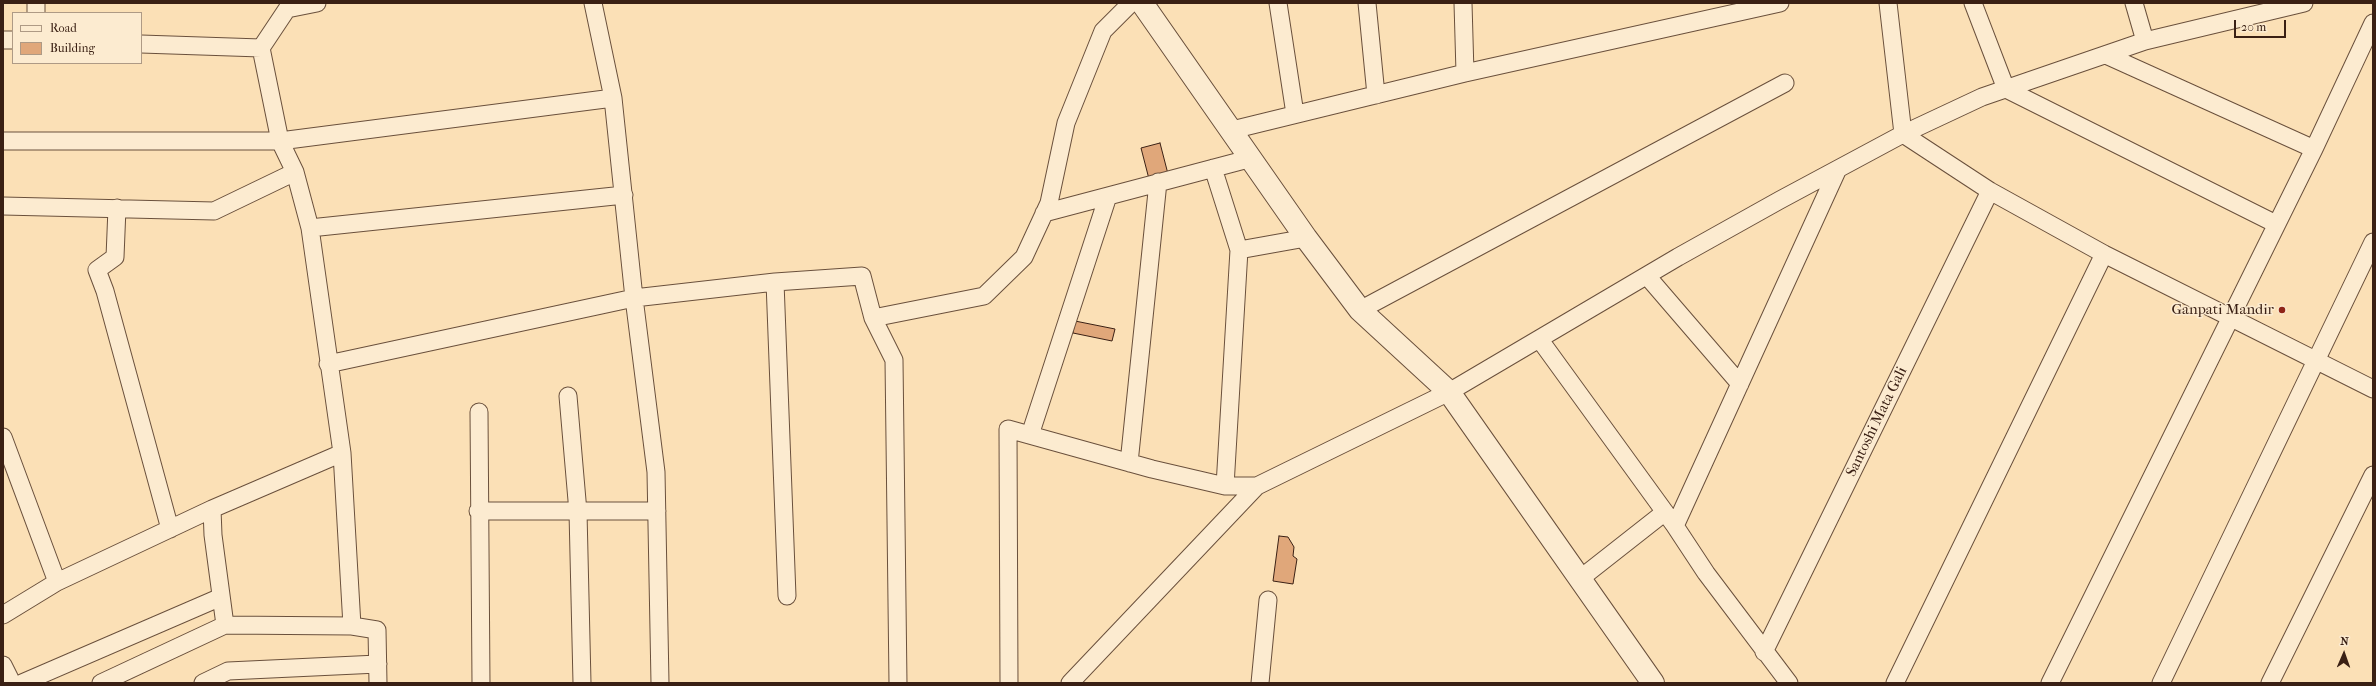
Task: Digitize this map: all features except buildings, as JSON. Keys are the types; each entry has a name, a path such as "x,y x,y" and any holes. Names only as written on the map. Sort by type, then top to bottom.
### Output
{"street":[{"path":"317,3 289,6 261,48 280,141 295,172 310,228 328,364 342,452 352,626"},
{"path":"593,3 613,98 634,298 656,472 660,683"},
{"path":"873,318 984,296 1024,257 1049,203 1066,123 1103,30 1131,3"},
{"path":"1142,3 1252,158 1306,238 1360,310 1449,392 1653,683"},
{"path":"1278,3 1295,114"},
{"path":"1367,3 1376,95"},
{"path":"1463,3 1465,73"},
{"path":"1232,130 1719,10 1780,3"},
{"path":"1888,3 1903,134 1990,192 2104,254 2373,389"},
{"path":"1973,3 2006,89 2276,224"},
{"path":"2134,3 2145,41"},
{"path":"1070,683 1256,486 1449,392 1780,200 1837,171 1903,134 1982,97 2145,41 2304,3"},
{"path":"2050,683 2314,149 2373,23"},
{"path":"142,44 261,48"},
{"path":"2106,55 2314,149"},
{"path":"1360,310 1785,83"},
{"path":"3,141 280,141 613,98"},
{"path":"1044,213 1252,158"},
{"path":"1213,168 1239,250 1225,486"},
{"path":"1676,526 1837,171"},
{"path":"3,206 214,211 295,172"},
{"path":"1129,463 1158,182"},
{"name":"Santoshi Mata Gali","path":"1764,652 1990,192"},
{"path":"310,228 624,195"},
{"path":"1030,435 1108,196"},
{"path":"117,208 115,257 97,270 105,291 170,529"},
{"path":"1239,250 1306,238"},
{"path":"2161,683 2373,242"},
{"path":"1895,683 2104,254"},
{"path":"328,364 634,298 775,282 862,276 873,318 894,360 898,683"},
{"path":"1647,276 1740,384"},
{"path":"775,282 787,596"},
{"path":"1540,340 1676,526 1706,573 1788,683"},
{"path":"568,396 578,512 582,683"},
{"path":"479,412 478,511 481,683"},
{"path":"1009,683 1008,429 1129,463 1225,486 1256,486"},
{"path":"3,437 57,582"},
{"path":"3,615 57,582 212,509 342,452"},
{"path":"2270,683 2373,475"},
{"path":"212,509 213,535 226,625"},
{"path":"478,511 578,512 657,510"},
{"path":"1580,578 1665,512"},
{"path":"22,683 221,597"},
{"path":"1260,683 1268,600"},
{"path":"101,683 226,625 352,626 377,630 378,683"},
{"path":"203,683 228,671 378,664"},
{"path":"3,665 12,683"}],"place":[{"name":"Ganpati Mandir","path":"2282,310"}]}
